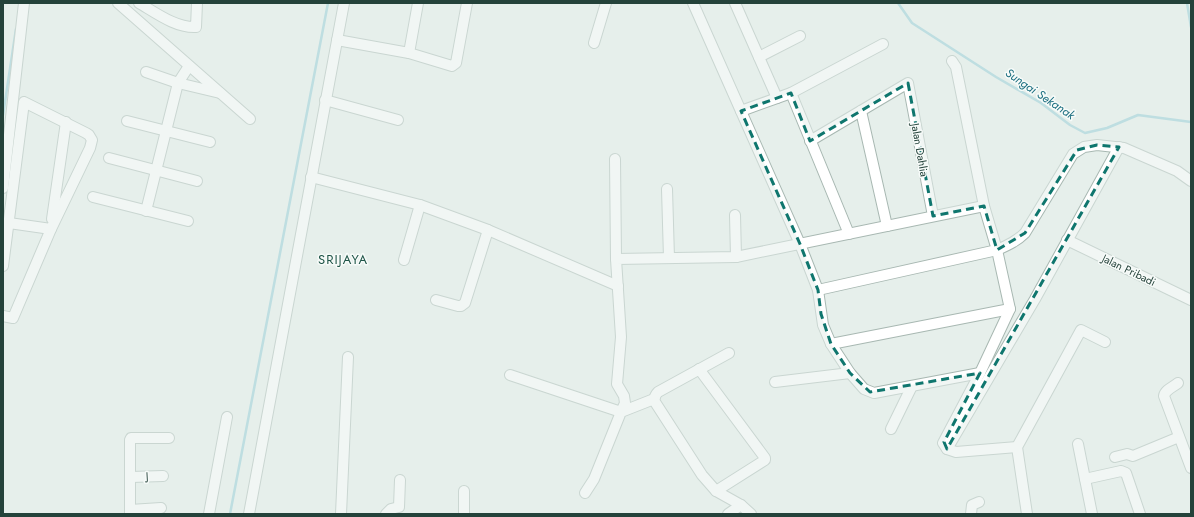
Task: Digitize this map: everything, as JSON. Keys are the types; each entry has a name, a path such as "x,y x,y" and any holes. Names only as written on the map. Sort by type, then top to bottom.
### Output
{"street":[{"path":"3,188 6,130 24,3"},
{"path":"118,3 250,119"},
{"path":"139,3 158,14 187,27 196,27 197,3"},
{"path":"158,3 158,14"},
{"path":"249,514 344,3"},
{"path":"409,53 418,3"},
{"path":"337,40 409,53 452,66 456,62 467,3"},
{"path":"594,43 606,3"},
{"path":"693,3 800,244 818,290 823,325 831,344 850,373 864,389 874,393 980,373"},
{"path":"735,3 777,98"},
{"path":"759,57 800,36"},
{"path":"741,111 791,93 883,44"},
{"path":"952,62 956,67 984,206 997,250 1010,309 980,373 944,442 944,445 947,449 956,452 1017,447"},
{"path":"146,211 178,83 189,66"},
{"path":"146,72 178,83 222,94"},
{"name":"Jalan Dahlia","path":"861,111 908,84 933,216"},
{"path":"791,93 849,234"},
{"path":"325,100 398,120"},
{"path":"3,266 7,220 24,102 66,122 89,135 92,140 51,229 13,318 3,316"},
{"path":"810,141 861,111 886,226"},
{"path":"127,121 210,142"},
{"path":"51,229 66,122"},
{"path":"818,290 997,250 1019,239 1025,233 1070,158 1077,150 1084,147 1097,145 1124,148 1177,171 1191,181"},
{"path":"947,449 1035,299 1119,147"},
{"path":"109,158 197,181"},
{"path":"585,492 594,479 625,403 624,396 618,384 621,337 616,259 615,159"},
{"path":"311,177 420,205 488,230 618,286"},
{"path":"667,189 669,258"},
{"path":"93,197 188,221"},
{"path":"404,260 420,205"},
{"path":"616,259 736,257 984,206"},
{"path":"735,215 736,257"},
{"path":"7,220 51,229"},
{"path":"436,300 458,306 465,303 488,230"},
{"name":"Jalan Pribadi","path":"1067,240 1191,300"},
{"path":"831,344 1010,309"},
{"path":"1027,514 1017,447 1081,330 1105,342"},
{"path":"510,375 621,412 654,399 658,392 729,353"},
{"path":"341,514 348,357"},
{"path":"699,369 765,458 765,460 716,491"},
{"path":"775,382 850,373"},
{"path":"1178,384 1171,388 1164,394 1164,396 1191,468"},
{"path":"892,429 912,386"},
{"path":"654,399 702,475 716,491 741,505 751,514"},
{"path":"209,514 227,417"},
{"path":"1115,457 1127,454 1132,456 1179,437"},
{"path":"161,508 130,512 130,442 131,438 169,438"},
{"path":"1078,444 1092,514"},
{"path":"1085,479 1121,471 1126,473 1140,514"},
{"name":"J","path":"131,477 162,476"},
{"path":"386,514 391,509 399,507 400,480"},
{"path":"464,491 464,514"},
{"path":"971,514 972,505 979,502"},
{"path":"728,514 741,505"}],"highlighted area":[{"path":"908,83 933,216 984,206 997,250 1025,233 1077,150 1097,145 1119,147 947,449 944,442 980,373 870,392 850,373 831,344 821,314 818,290 800,244 741,111 791,93 810,141"}],"waterway":[{"path":"230,514 328,3"},
{"name":"Sungai Sekanak","path":"898,3 912,23 996,77 1041,103 1070,125 1085,133 1107,128 1138,115 1191,122"},
{"path":"1187,3 1191,27"},
{"path":"3,115 16,29"}],"district":[{"name":"SRIJAYA","path":"343,259"}]}
